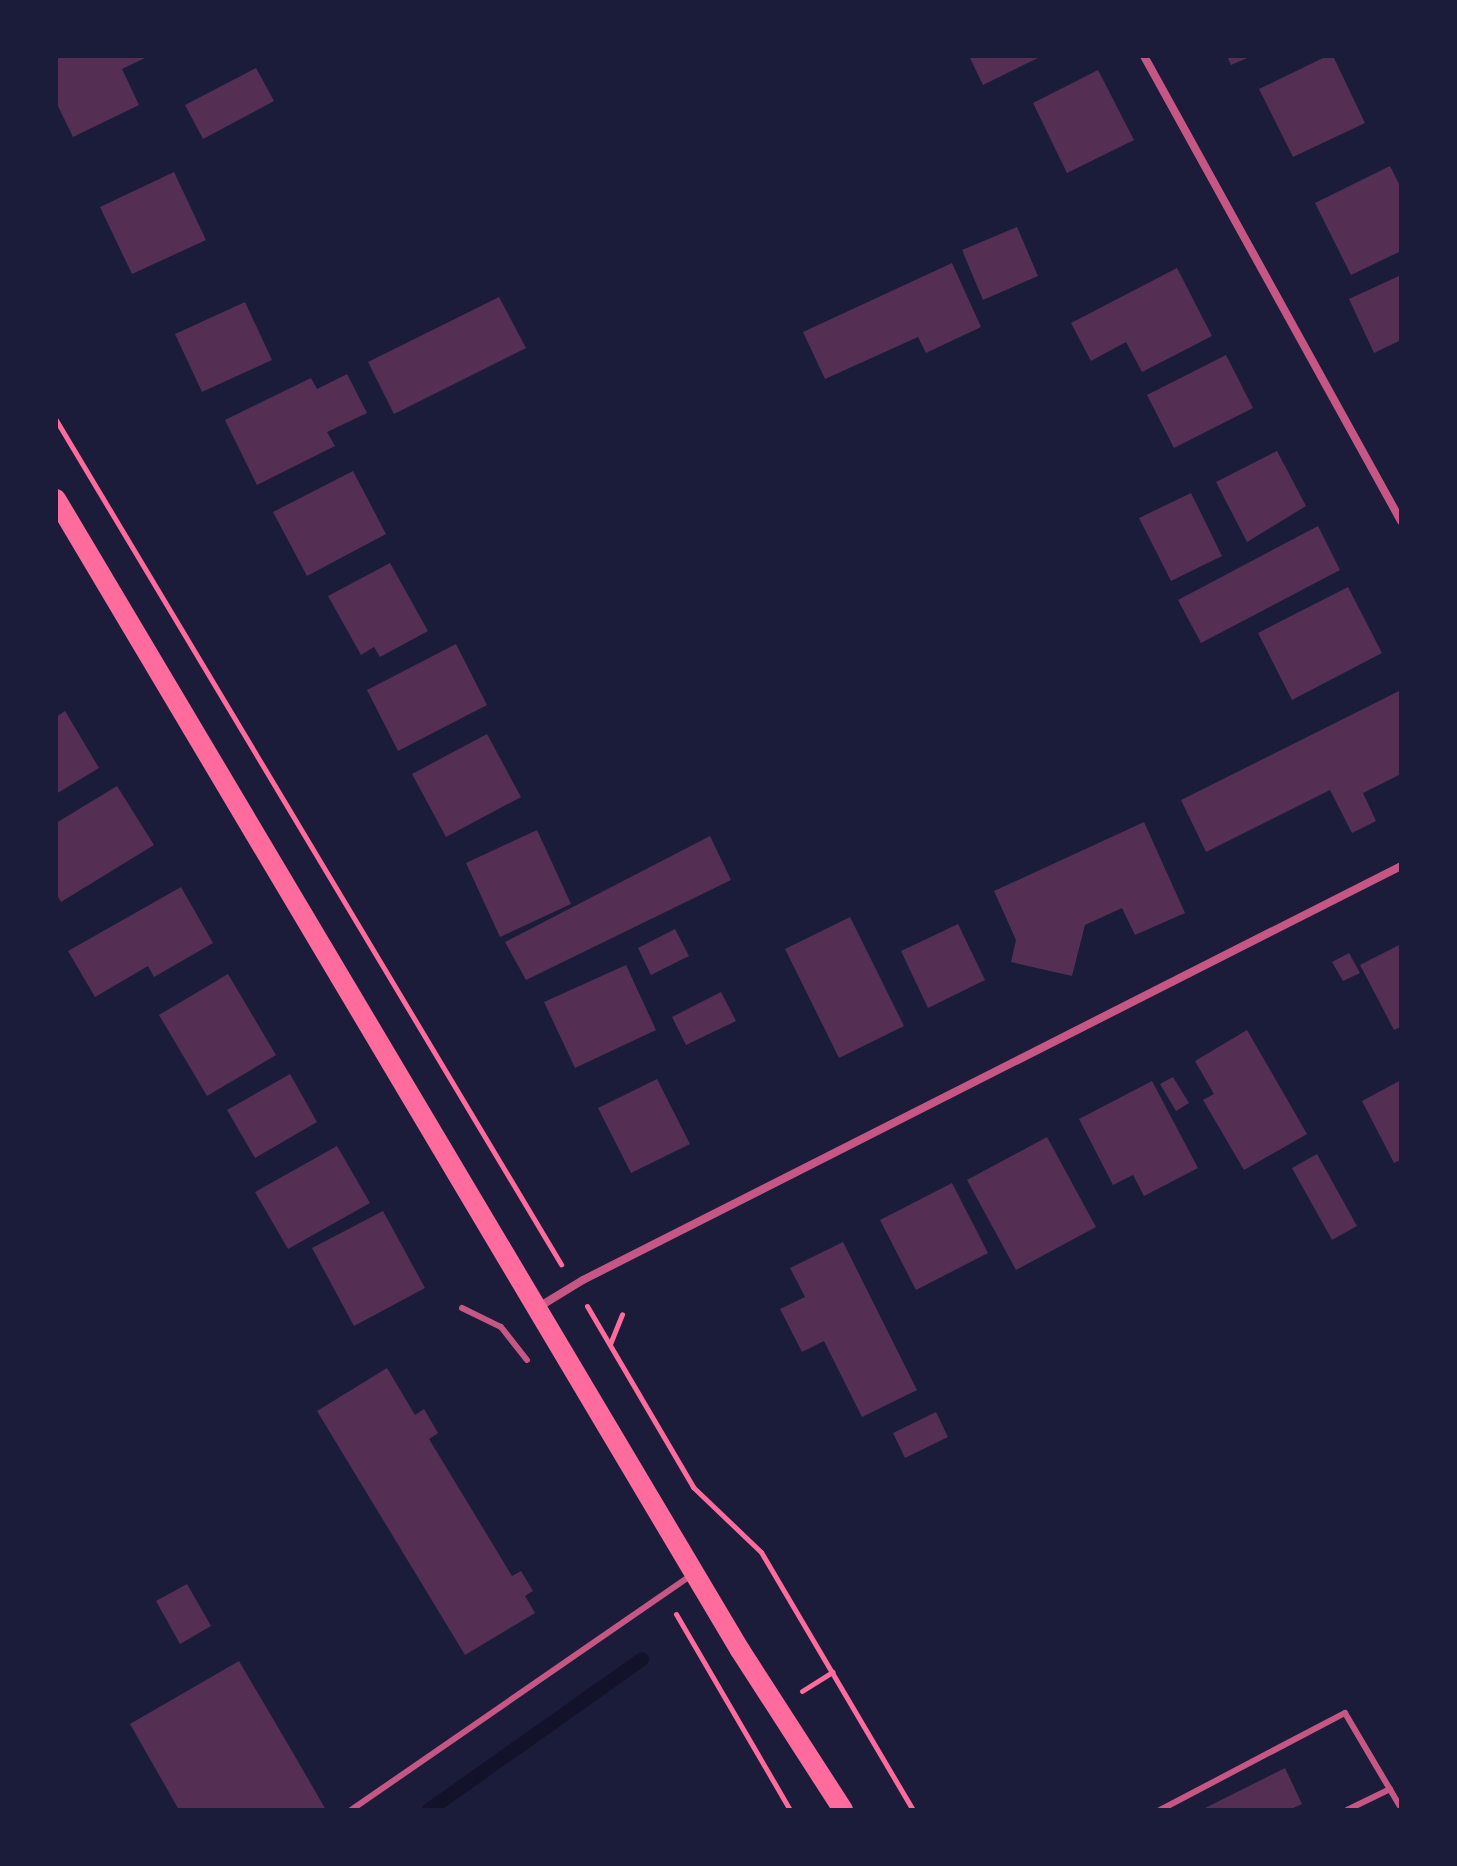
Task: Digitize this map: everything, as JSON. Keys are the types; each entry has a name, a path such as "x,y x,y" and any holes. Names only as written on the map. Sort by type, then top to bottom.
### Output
{"main road":[{"path":"56,499 776,1707 843,1810"}],"street":[{"path":"1144,56 1401,521"},
{"path":"537,1308 574,1286 1401,866"}],"lane":[{"path":"462,1308 501,1327 527,1360"},
{"path":"351,1810 696,1572"},
{"path":"1160,1810 1345,1713 1401,1808"},
{"path":"1347,1810 1390,1789"}],"path":[{"path":"56,420 693,1487 761,1552 913,1810"},
{"path":"610,1344 622,1314"},
{"path":"663,1594 790,1810"}],"building":[{"path":"56,56 149,56 122,69 139,105 73,137 56,102"},
{"path":"969,56 1042,56 983,85"},
{"path":"1227,56 1252,56 1231,65"},
{"path":"1327,56 1333,56 1365,123 1293,157 1259,89"},
{"path":"256,68 274,101 203,139 185,105"},
{"path":"1098,70 1134,140 1067,173 1033,103"},
{"path":"1390,166 1401,188 1401,251 1351,275 1315,203"},
{"path":"174,172 206,240 132,274 100,207"},
{"path":"1017,227 1038,276 983,300 962,250"},
{"path":"952,263 981,327 926,353 918,337 825,379 803,332"},
{"path":"1177,268 1212,336 1142,372 1126,342 1091,361 1071,323"},
{"path":"1401,275 1401,340 1374,353 1349,299"},
{"path":"499,297 526,348 394,414 368,362"},
{"path":"245,302 272,360 202,392 175,334"},
{"path":"1226,355 1253,408 1174,448 1147,395"},
{"path":"347,374 367,413 327,432 335,446 257,485 225,420 311,378 317,389"},
{"path":"1277,451 1306,506 1247,542 1216,482"},
{"path":"353,471 386,534 307,576 273,512"},
{"path":"1191,493 1222,556 1171,581 1139,518"},
{"path":"1318,526 1340,570 1201,643 1178,600"},
{"path":"390,563 428,631 380,657 374,647 361,655 328,596"},
{"path":"1348,587 1382,653 1292,700 1258,633"},
{"path":"456,644 487,705 398,751 367,690"},
{"path":"1401,690 1401,774 1363,793 1376,821 1352,833 1330,790 1206,852 1181,800"},
{"path":"65,711 99,768 56,794 56,717"},
{"path":"487,734 521,797 446,837 412,774"},
{"path":"117,786 154,845 61,902 56,893 56,823"},
{"path":"1144,822 1185,913 1135,935 1122,908 1085,925 1072,976 1011,962 1016,940 994,891"},
{"path":"537,830 571,904 500,937 466,863"},
{"path":"710,836 731,880 526,980 505,942"},
{"path":"181,887 213,943 154,977 148,966 95,997 68,951"},
{"path":"850,917 904,1026 839,1058 785,949"},
{"path":"958,924 985,980 928,1008 901,951"},
{"path":"675,929 689,956 651,975 638,948"},
{"path":"1401,944 1401,1027 1394,1030 1360,965"},
{"path":"1349,953 1360,973 1343,981 1332,962"},
{"path":"626,965 656,1030 575,1068 544,1002"},
{"path":"228,974 276,1055 207,1096 159,1015"},
{"path":"721,992 736,1021 686,1045 672,1017"},
{"path":"1247,1030 1307,1134 1244,1170 1203,1100 1214,1094 1195,1061"},
{"path":"290,1074 317,1122 255,1158 227,1110"},
{"path":"1173,1077 1189,1103 1176,1111 1160,1084"},
{"path":"657,1079 690,1144 631,1173 598,1108"},
{"path":"1401,1080 1401,1160 1394,1163 1362,1101"},
{"path":"1152,1081 1198,1168 1144,1196 1133,1175 1113,1185 1079,1119"},
{"path":"1047,1137 1096,1227 1016,1270 967,1180"},
{"path":"337,1146 370,1203 288,1249 255,1192"},
{"path":"1317,1154 1357,1226 1332,1240 1292,1168"},
{"path":"952,1183 988,1253 916,1290 880,1220"},
{"path":"383,1211 425,1288 354,1326 312,1248"},
{"path":"843,1242 917,1390 862,1417 824,1341 802,1352 780,1309 805,1297 790,1268"},
{"path":"387,1368 415,1415 424,1409 438,1433 429,1439 512,1576 521,1571 533,1591 525,1596 535,1613 465,1655 317,1411"},
{"path":"936,1412 948,1437 905,1458 893,1433"},
{"path":"187,1584 211,1626 180,1644 156,1601"},
{"path":"239,1661 326,1810 179,1810 130,1724"},
{"path":"1285,1768 1302,1804 1289,1810 1201,1810"}],"waterway":[{"path":"429,1810 642,1659"}]}
